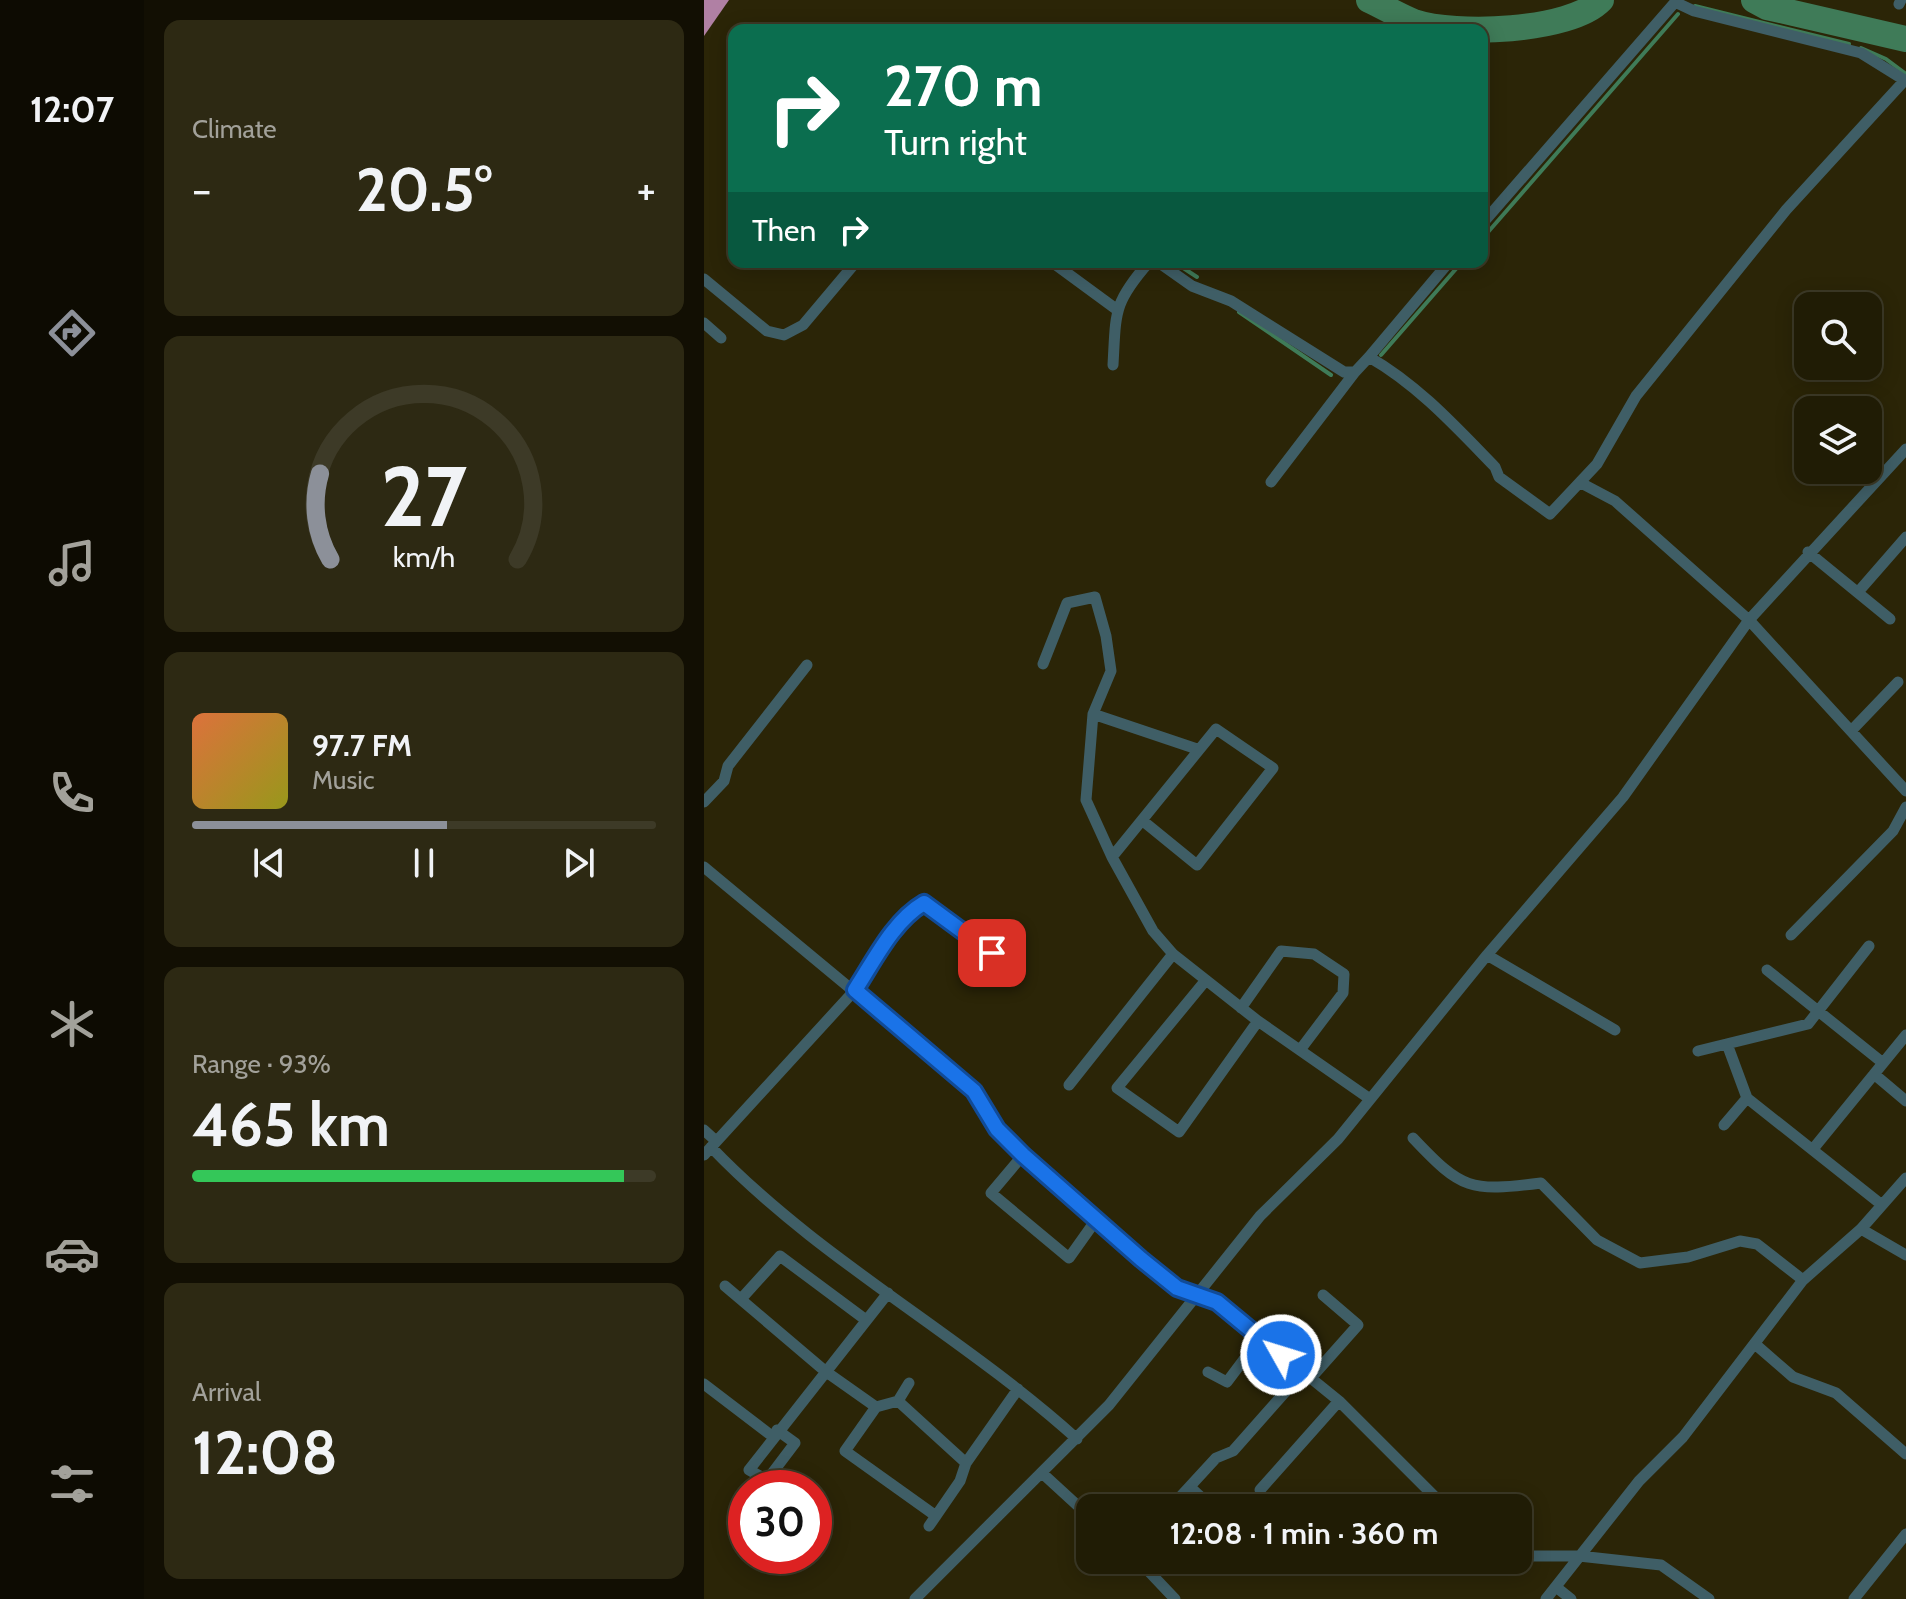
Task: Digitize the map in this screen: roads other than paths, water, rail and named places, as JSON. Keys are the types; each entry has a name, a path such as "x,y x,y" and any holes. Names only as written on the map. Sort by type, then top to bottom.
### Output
{"street":[{"path":"1369,357 1393,371 1426,399 1495,467 1499,477 1550,514 1597,464 1636,396 1786,210 1906,80 1861,53 1694,11 1676,1 1488,217"},
{"path":"704,279 767,331 784,335 803,325 851,268"},
{"path":"1060,268 1116,309"},
{"path":"1113,365 1116,309 1122,293 1144,268"},
{"path":"1166,268 1192,286 1231,301 1344,372 1355,372"},
{"path":"1271,482 1355,372 1444,268"},
{"path":"704,323 721,338"},
{"path":"915,1599 1109,1405 1260,1216 1307,1172 1370,1099 1631,786 1749,620 1808,552 1906,449"},
{"path":"1581,483 1615,501 1749,620 1906,791"},
{"path":"1859,591 1906,537"},
{"path":"1808,552 1831,574 1859,591 1890,619"},
{"path":"1043,664 1067,603 1095,597 1106,636 1111,671 1093,714 1086,800 1112,857 1153,931 1173,954 1258,1021 1370,1099"},
{"path":"704,802 724,781 728,766 807,665"},
{"path":"1851,731 1898,682"},
{"path":"1093,714 1197,749"},
{"path":"1112,857 1216,729 1273,768 1197,865 1143,821"},
{"path":"1791,935 1893,831 1906,807"},
{"path":"704,867 974,1091 997,1129 1096,1220 1177,1288 1217,1302 1339,1401 1432,1494"},
{"path":"710,1148 855,990 890,937 913,910 924,903 992,953"},
{"path":"1698,1051 1808,1024 1869,946"},
{"path":"1241,1008 1281,951 1314,954 1344,974 1343,993 1300,1050"},
{"path":"1069,1085 1173,954"},
{"path":"1487,955 1615,1030"},
{"path":"1767,970 1883,1063"},
{"path":"1206,980 1117,1088 1179,1132 1258,1021"},
{"path":"1813,1149 1906,1035"},
{"path":"1727,1044 1747,1098 1882,1205"},
{"path":"1874,1074 1906,1101"},
{"path":"1724,1125 1747,1098"},
{"path":"704,1130 710,1148 744,1182 1018,1389 1077,1439"},
{"path":"1413,1138 1447,1174 1475,1185 1493,1190 1541,1183 1597,1240 1640,1263 1688,1257 1740,1241 1757,1244 1803,1280"},
{"path":"1023,1155 991,1193 1069,1258 1096,1220"},
{"path":"1546,1599 1639,1481 1683,1437 1803,1280 1861,1229 1906,1178"},
{"path":"1861,1229 1906,1255"},
{"path":"741,1299 780,1256 866,1320"},
{"path":"725,1286 825,1371 876,1407"},
{"path":"749,1470 774,1433 888,1293"},
{"path":"1183,1494 1216,1458 1233,1451 1358,1325 1323,1295"},
{"path":"1208,1372 1227,1382 1260,1338"},
{"path":"1755,1344 1793,1377 1836,1393 1906,1454"},
{"path":"909,1383 898,1401 876,1407 845,1451 932,1521 960,1481 966,1463 1018,1389"},
{"path":"704,1384 774,1433 795,1443 777,1470"},
{"path":"898,1401 966,1463"},
{"path":"1265,1494 1339,1401"},
{"path":"1042,1473 1076,1504"},
{"path":"1190,1487 1198,1494"},
{"path":"1854,1599 1906,1534"},
{"path":"1532,1556 1579,1556 1661,1565 1709,1599"},
{"path":"1151,1574 1175,1599"},
{"path":"1556,1587 1571,1599"}],"waterway":[{"path":"1369,0 1424,24"},
{"path":"1488,30 1539,25 1564,19 1586,11 1601,0"},
{"path":"1754,0 1767,7 1906,39"},
{"path":"1695,6 1849,44"},
{"path":"1488,232 1678,14"},
{"path":"1861,48 1886,59 1906,74"},
{"path":"1183,268 1197,277"},
{"path":"1381,355 1457,268"},
{"path":"1239,312 1331,375"}]}
